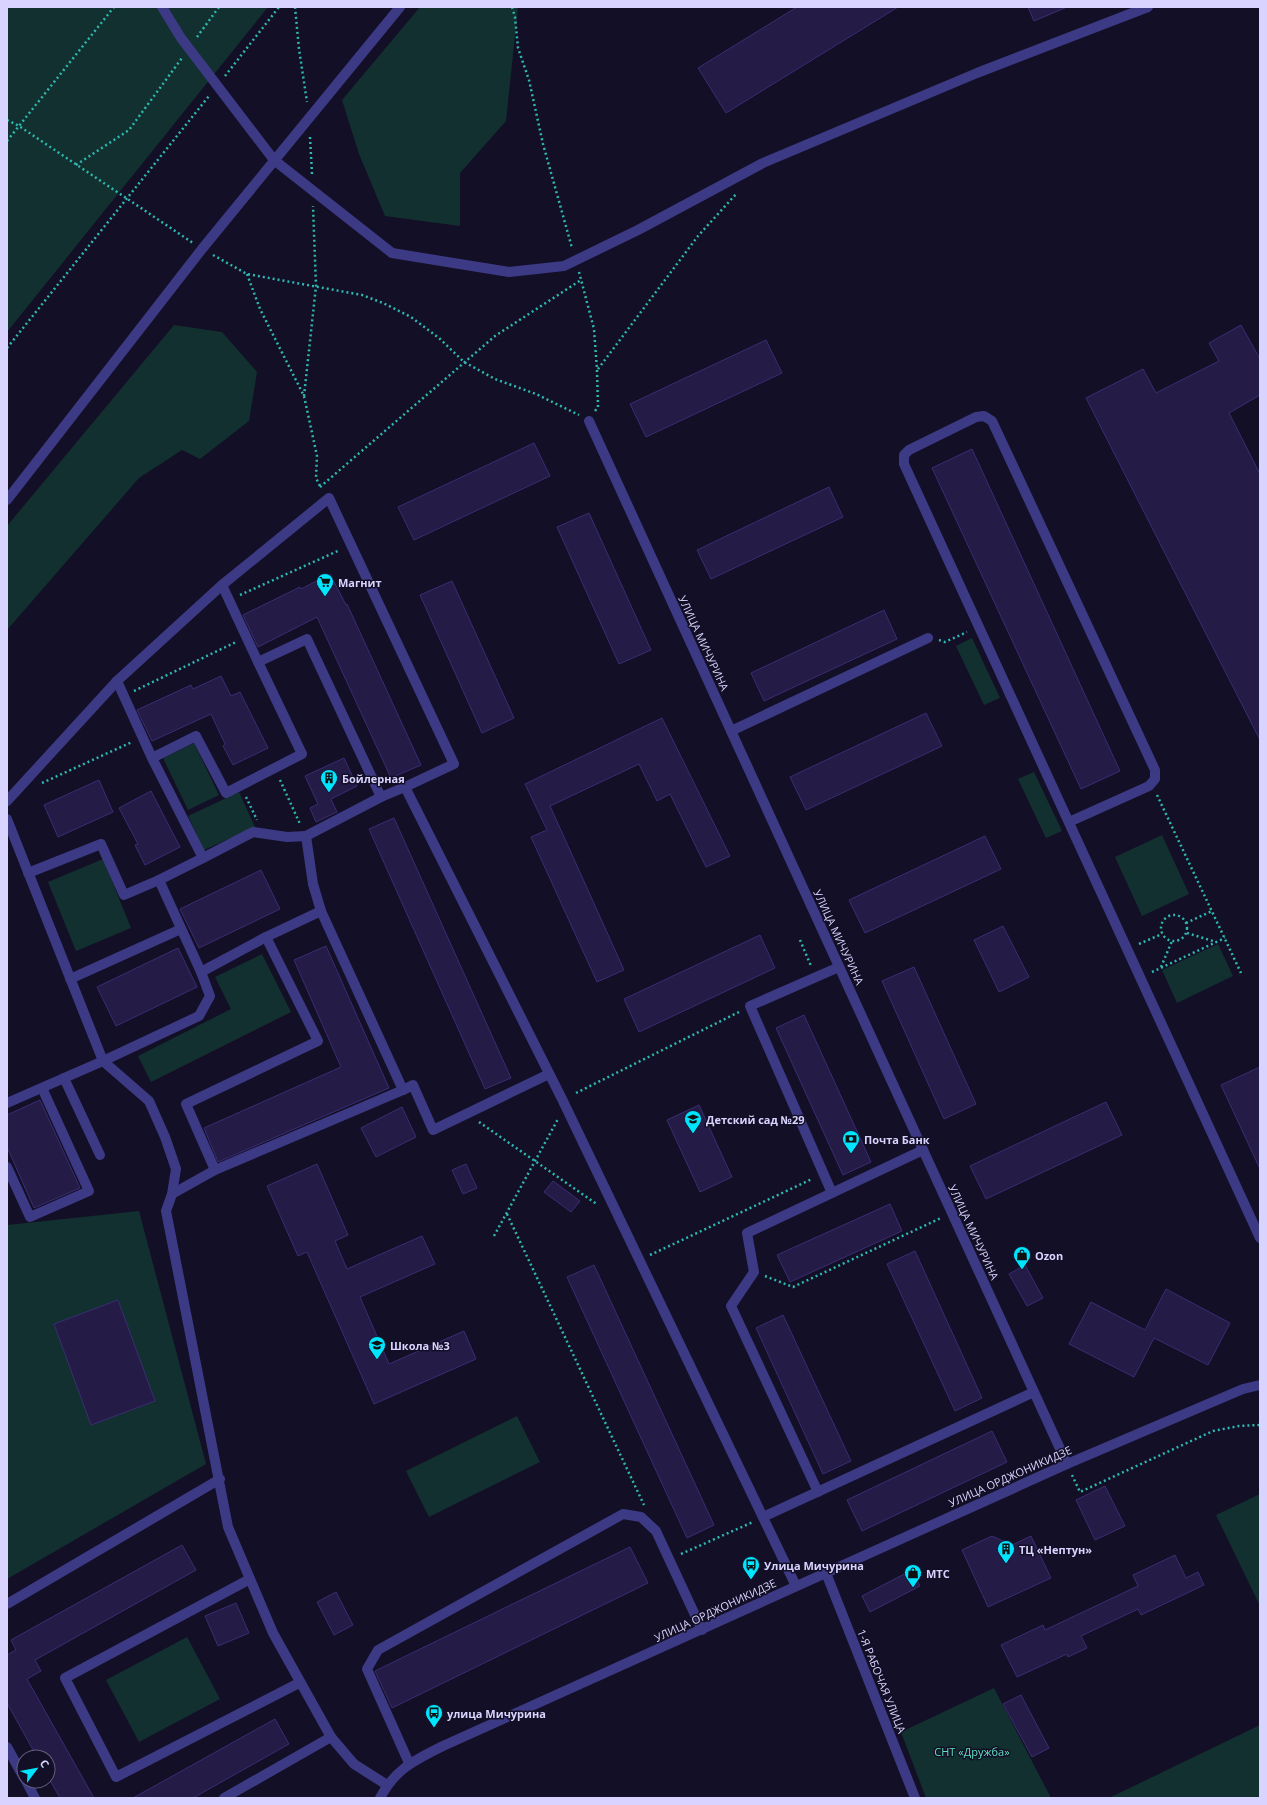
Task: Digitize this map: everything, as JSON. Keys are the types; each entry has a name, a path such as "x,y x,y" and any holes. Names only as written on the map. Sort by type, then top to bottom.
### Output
{"street":[{"path":"162,7 189,48 274,160 392,253 509,272 564,266 638,230 763,163 977,73 1148,7"},
{"path":"7,500 202,249 400,7"},
{"path":"1069,822 1149,786 1154,779 1155,770 992,421 984,416 976,417 909,450 904,455 904,464 1260,1238"},
{"name":"УЛИЦА МИЧУРИНА","path":"589,421 1067,1464"},
{"path":"7,801 117,681 222,585 329,498 454,764 381,797 306,836 287,837 253,832 160,880 124,895 101,844 28,873"},
{"path":"152,758 196,736 226,793 302,754 258,662 248,637 222,585"},
{"path":"731,730 928,638"},
{"path":"258,662 307,639 381,797"},
{"path":"117,681 152,758 203,858"},
{"path":"405,787 549,1074 796,1586"},
{"path":"7,818 103,1061 149,1101 165,1136 176,1169 172,1194 166,1211 220,1479 228,1527 273,1633 299,1683 331,1737 354,1764 387,1785"},
{"path":"306,836 313,884 321,911 403,1090"},
{"path":"7,1103 103,1061 199,1016 210,996 201,972 160,880"},
{"path":"201,972 321,911"},
{"path":"70,979 181,929"},
{"path":"215,1170 186,1104 318,1041 266,938"},
{"path":"832,1193 750,1006 839,967"},
{"path":"172,1194 215,1170 413,1085 433,1130 549,1074"},
{"path":"64,1078 100,1154"},
{"path":"7,1167 30,1217 89,1191 42,1088"},
{"path":"818,1492 731,1306 754,1272 747,1233 924,1150"},
{"name":"УЛИЦА ОРДЖОНИКИДЗЕ","path":"380,1798 387,1785 409,1763 443,1746 1067,1464 1243,1389 1260,1385"},
{"path":"763,1517 1034,1392"},
{"path":"7,1604 220,1479"},
{"path":"409,1763 367,1669 378,1650 623,1514 640,1517 656,1531 702,1630"},
{"name":"1-Я РАБОЧАЯ УЛИЦА","path":"826,1573 915,1798"},
{"path":"250,1579 65,1678 116,1777 299,1683"},
{"path":"224,1798 331,1737"},
{"path":"7,1747 16,1763"},
{"path":"30,1789 35,1798"}],"path":[{"path":"7,141 114,7"},
{"path":"76,165 129,130 219,7"},
{"path":"7,348 127,200 279,7"},
{"path":"7,120 19,126 202,249 247,274 362,295 383,303 411,317 439,338 464,362 495,379 536,394 589,421 598,407 594,329 584,296 582,280 543,144 529,80 518,48 515,17 512,7"},
{"path":"597,370 698,236 740,189"},
{"path":"247,274 260,309 304,396 317,456 316,478 320,487 329,498"},
{"path":"320,487 495,336 582,280"},
{"path":"229,600 351,545"},
{"path":"124,696 248,637"},
{"path":"946,642 955,637"},
{"path":"36,786 142,737"},
{"path":"274,768 306,836"},
{"path":"1151,783 1241,973"},
{"path":"241,786 263,833"},
{"path":"1186,922 1212,911"},
{"path":"1169,916 1179,916 1186,922 1187,933 1180,940 1172,941 1165,938 1162,934 1162,923 1169,916"},
{"path":"1187,933 1216,942"},
{"path":"1139,944 1162,934"},
{"path":"1152,972 1224,938"},
{"path":"800,940 816,977"},
{"path":"1161,968 1172,941"},
{"path":"576,1093 750,1006"},
{"path":"467,1113 599,1205"},
{"path":"494,1236 560,1116"},
{"path":"639,1261 823,1173"},
{"path":"754,1272 793,1287 952,1213"},
{"path":"507,1214 646,1510"},
{"path":"1067,1464 1080,1492 1213,1431 1239,1426 1260,1425"},
{"path":"669,1560 763,1517"}],"green space":[{"path":"7,7 268,7 7,332"},
{"path":"420,7 518,7 506,121 460,173 460,226 385,216 359,154 342,100"},
{"path":"174,325 222,332 257,372 249,421 200,459 182,450 139,478 7,630 7,526"},
{"path":"972,638 1000,698 984,705 956,646"},
{"path":"194,743 219,795 188,810 163,758"},
{"path":"1034,772 1062,831 1046,838 1018,779"},
{"path":"239,792 255,827 204,850 188,816"},
{"path":"1162,835 1189,894 1142,916 1115,857"},
{"path":"103,859 131,928 76,951 48,882"},
{"path":"1218,944 1233,976 1177,1003 1162,970"},
{"path":"262,954 291,1012 151,1082 138,1056 231,1009 215,977"},
{"path":"139,1211 206,1464 7,1579 7,1225"},
{"path":"517,1416 540,1462 429,1517 406,1471"},
{"path":"1260,1494 1260,1606 1216,1515"},
{"path":"187,1637 220,1699 139,1742 106,1680"},
{"name":"СНТ «Дружба»","path":"994,1688 1051,1798 926,1798 901,1732"},
{"path":"1260,1725 1260,1798 1109,1798"}],"building":[{"path":"797,7 898,7 726,113 698,68"},
{"path":"1028,7 1067,7 1034,21"},
{"path":"1241,325 1260,359 1260,395 1229,413 1260,474 1260,740 1086,398 1143,369 1156,393 1219,361 1209,343"},
{"path":"766,340 782,373 646,437 630,404"},
{"path":"534,443 550,476 414,540 398,507"},
{"path":"972,449 1120,771 1081,789 932,468"},
{"path":"829,487 843,517 711,579 697,550"},
{"path":"589,513 651,650 619,664 557,527"},
{"path":"330,574 346,605 347,604 421,765 391,778 317,617 258,647 243,615 300,587 301,589"},
{"path":"452,581 514,718 482,733 420,595"},
{"path":"884,610 897,639 764,701 751,673"},
{"path":"221,676 231,696 240,692 268,748 233,765 223,746 225,744 211,714 152,741 137,710 191,685 193,689"},
{"path":"926,713 942,746 806,810 790,777"},
{"path":"662,718 730,856 706,867 670,794 657,801 639,764 550,806 624,970 597,982 531,837 547,830 525,784"},
{"name":"Бойлерная","path":"344,758 357,786 331,799 337,812 316,822 310,808 318,804 305,776"},
{"path":"99,780 113,812 58,837 44,805"},
{"path":"151,791 180,847 145,865 135,845 138,844 119,808"},
{"path":"394,818 511,1078 485,1089 369,829"},
{"path":"985,836 1001,869 865,933 849,900"},
{"path":"261,870 280,909 199,948 180,909"},
{"path":"1003,926 1029,977 999,992 974,940"},
{"path":"760,935 775,968 639,1032 624,999"},
{"path":"326,946 389,1088 218,1162 204,1128 341,1067 294,960"},
{"path":"178,948 197,987 116,1026 97,987"},
{"path":"914,967 976,1104 944,1119 882,981"},
{"path":"804,1015 871,1162 843,1175 776,1028"},
{"path":"1260,1067 1260,1169 1221,1085"},
{"path":"40,1100 80,1188 34,1208 7,1147 7,1115"},
{"path":"1106,1102 1122,1135 986,1199 970,1166"},
{"path":"699,1105 732,1177 700,1192 667,1120"},
{"path":"402,1107 416,1137 376,1157 361,1128"},
{"path":"317,1164 348,1235 335,1241 347,1269 422,1236 435,1264 360,1297 389,1364 464,1331 476,1359 374,1404 307,1252 298,1256 267,1186"},
{"path":"466,1164 477,1188 463,1194 452,1170"},
{"path":"553,1181 580,1201 571,1212 544,1192"},
{"path":"890,1204 902,1231 790,1282 777,1255"},
{"path":"915,1251 982,1398 955,1411 887,1264"},
{"path":"594,1265 714,1525 687,1538 567,1277"},
{"path":"1025,1265 1043,1298 1027,1306 1009,1274"},
{"path":"1166,1289 1230,1323 1208,1365 1154,1338 1134,1377 1069,1344 1091,1302 1145,1330"},
{"path":"118,1300 155,1401 91,1425 54,1324"},
{"path":"783,1315 851,1461 823,1474 756,1328"},
{"path":"992,1431 1007,1462 862,1531 847,1500"},
{"path":"1105,1486 1125,1526 1095,1540 1076,1500"},
{"name":"ТЦ «Нептун»","path":"992,1536 1012,1545 1031,1536 1051,1578 988,1607 962,1550"},
{"path":"182,1545 196,1570 35,1660 41,1671 27,1679 94,1798 60,1798 55,1789 56,1749 33,1749 7,1703 7,1655 16,1650 11,1640"},
{"path":"630,1547 648,1583 392,1708 375,1671"},
{"path":"1175,1555 1186,1578 1198,1572 1204,1585 1141,1615 1138,1609 1081,1636 1087,1648 1068,1657 1067,1654 1017,1677 1001,1645 1043,1625 1045,1630 1138,1586 1133,1575"},
{"path":"912,1570 920,1586 870,1612 862,1596"},
{"path":"336,1592 353,1625 334,1635 317,1602"},
{"path":"236,1603 249,1633 218,1646 205,1616"},
{"path":"1021,1695 1049,1748 1032,1757 1003,1704"},
{"path":"275,1719 289,1744 193,1798 133,1798"}],"place":[{"name":"Магнит","path":"325,597"},
{"name":"Бойлерная","path":"329,793"},
{"name":"Детский сад №29","path":"693,1134"},
{"name":"Почта Банк","path":"851,1154"},
{"name":"Ozon","path":"1022,1270"},
{"name":"Школа №3","path":"377,1360"},
{"name":"ТЦ «Нептун»","path":"1006,1564"},
{"name":"Улица Мичурина","path":"751,1580"},
{"name":"МТС","path":"913,1588"},
{"name":"улица Мичурина","path":"434,1728"}]}
